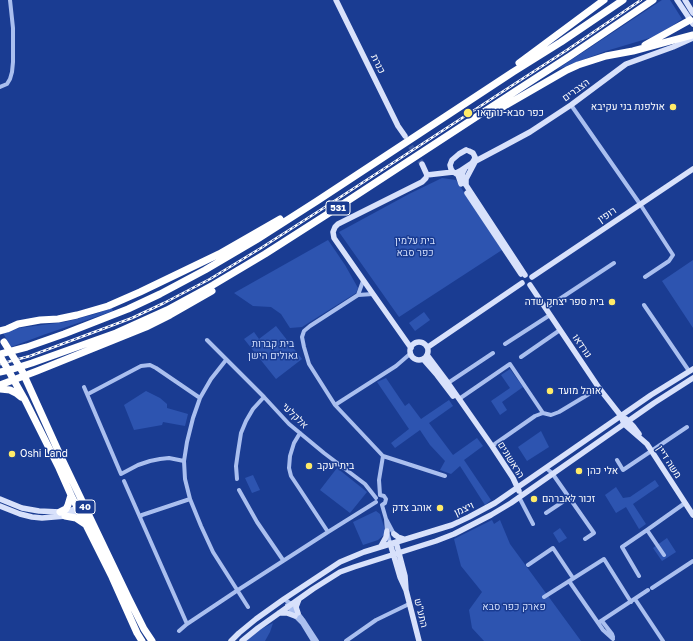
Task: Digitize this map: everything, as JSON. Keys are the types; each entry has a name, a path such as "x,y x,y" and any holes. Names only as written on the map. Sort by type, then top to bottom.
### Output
{"highway":[{"path":"442,119 604,0"},
{"name":"531","path":"0,355 27,347 128,309 200,273 340,186 623,0"},
{"name":"531","path":"0,372 13,369 116,333 149,319 213,285 265,254 438,143 653,0"},
{"path":"438,143 567,70 578,65 631,50 646,44 692,19"},
{"path":"606,56 693,37"},
{"path":"0,324 18,324 40,320 58,319 103,308 219,254 340,186"},
{"path":"0,385 12,378 37,371 146,327 195,302 326,215"},
{"path":"0,331 18,324"},
{"name":"40","path":"0,335 23,374 81,509 144,629 152,641"},
{"name":"40","path":"0,355 25,400 71,495 81,509 86,525 142,641"},
{"path":"37,371 33,375 30,383 39,409"},
{"path":"0,389 10,390 25,400"},
{"path":"71,495 68,505 62,514 76,518 86,525"}],"street":[{"path":"0,87 7,84 12,72 13,28 10,0"},
{"name":"כנרת","path":"336,0 398,126 405,136"},
{"path":"678,0 692,19"},
{"path":"685,0 692,19"},
{"name":"הצברים","path":"452,170 460,171 536,128 571,105 626,64 666,50 693,37"},
{"path":"571,105 640,204 673,255 669,261 645,277"},
{"path":"466,185 466,179 475,159 470,151 466,150 453,159 450,164 452,170 458,176 461,185 524,276"},
{"path":"422,164 427,175"},
{"path":"465,168 462,174 463,180 524,276"},
{"name":"רופין","path":"532,277 693,169"},
{"path":"427,175 452,170"},
{"path":"427,175 422,182 338,224 333,232 334,238 411,350 412,356 416,359 425,357 428,347 522,283 521,280 524,276"},
{"path":"546,308 614,263"},
{"path":"522,283 527,286 532,282 532,277 529,275 524,276"},
{"path":"358,295 363,281"},
{"name":"נורדאו","path":"530,285 599,388 621,416"},
{"path":"372,294 358,295 304,331 302,337 309,364 335,405 383,456 446,476"},
{"path":"644,305 691,370"},
{"path":"505,344 550,315"},
{"path":"521,357 560,330"},
{"name":"אלקלעי","path":"207,340 289,424 365,484 377,498"},
{"path":"335,405 396,366 411,350 414,343 420,342 426,344 428,347"},
{"path":"448,383 493,353"},
{"name":"הראשונים","path":"425,357 448,383 492,446 513,478 516,488"},
{"name":"הראשונים","path":"425,357 508,475 520,496"},
{"path":"226,360 200,398 193,418 184,461 185,479 190,499 213,552 248,607"},
{"path":"459,399 510,364 543,413"},
{"path":"88,394 141,366 150,365 200,398"},
{"name":"ויצמן","path":"231,641 246,627 284,599 340,562 356,554 439,529 462,520 488,507 651,395 691,370"},
{"name":"ויצמן","path":"242,641 279,613 340,572 354,566 446,537 491,515 693,378"},
{"path":"84,387 121,474 150,461 169,458 184,461"},
{"path":"492,446 535,416 543,413 551,415 559,412 599,388"},
{"path":"237,478 236,466 241,433 246,421 264,397"},
{"name":"משה דיין","path":"621,416 642,439"},
{"path":"635,429 634,422 636,416"},
{"name":"משה דיין","path":"627,422 635,429 651,451 693,515"},
{"path":"617,460 623,470 687,427"},
{"path":"300,433 294,443 290,456 289,468 291,476 328,532"},
{"path":"381,546 386,537 387,531 386,519 382,505 379,505 377,498 383,456"},
{"path":"546,468 552,473 570,497 594,533 585,539"},
{"path":"541,481 552,479 558,481"},
{"path":"124,481 187,624"},
{"path":"239,490 257,522 283,560"},
{"path":"179,631 187,624 328,532 377,498 384,496 386,499 385,503 382,505"},
{"path":"520,496 523,506 533,524"},
{"path":"546,513 570,497"},
{"path":"0,499 29,510 62,514"},
{"path":"140,517 142,515 190,499"},
{"path":"639,576 622,547 685,503"},
{"path":"0,506 32,517 48,518 81,509"},
{"path":"386,519 394,534 404,539"},
{"path":"647,530 664,555"},
{"path":"387,531 393,542 396,554"},
{"path":"393,542 394,534"},
{"path":"528,565 553,548 571,579 600,622 603,630 614,640"},
{"path":"402,562 410,549"},
{"name":"התע\"ש","path":"396,554 402,562 406,576 406,590 419,641"},
{"name":"התע\"ש","path":"396,554 397,566 401,581 406,590"},
{"path":"380,558 388,560 397,566"},
{"path":"544,597 604,559 662,641"},
{"path":"600,622 693,561"},
{"path":"284,599 313,641"},
{"path":"297,617 296,607 299,599"},
{"path":"346,641 376,620 409,604"},
{"path":"279,613 287,613 304,621 317,641"},
{"path":"297,617 304,621"}],"green space":[{"path":"662,0 670,0 682,19 653,37 606,51 556,70"},
{"name":"בית עלמין כפר סבא","path":"442,178 456,180 502,250 399,317 339,232"},
{"path":"328,240 358,288 356,293 302,327 290,328 281,314 271,307 253,306 234,293"},
{"path":"693,260 693,328 662,281"},
{"path":"112,308 113,311 11,347 3,333 19,328 65,322"},
{"path":"424,312 430,320 415,331 409,323"},
{"name":"בית קברות גאולים הישן","path":"276,326 302,359 276,379 244,339 254,332 259,339"},
{"path":"510,369 523,387 502,402 507,410 500,415 491,401 510,388 501,375"},
{"path":"386,378 405,406 409,403 421,419 449,400 453,406 429,423 453,455 477,438 483,446 464,460 491,500 485,505 460,466 451,474 440,470 445,461 430,445 420,430 395,448 391,443 409,429 377,382"},
{"path":"146,391 160,398 167,404 167,408 188,414 185,426 163,422 162,425 134,430 124,405"},
{"path":"541,431 549,447 527,461 518,447"},
{"path":"337,468 367,492 350,513 320,490"},
{"path":"253,475 260,490 252,493 245,478"},
{"path":"655,480 659,486 633,504 646,524 639,529 626,507 616,513 605,495 616,487 623,498 630,497"},
{"path":"376,511 380,514 385,530 384,535 378,540 363,545 353,522"},
{"name":"פארק כפר סבא","path":"492,520 494,524 500,520 510,544 581,641 484,641 472,628 469,610 482,592 461,566 454,539"},
{"path":"560,528 567,538 559,543 553,533"},
{"path":"667,538 676,552 662,561 653,548"},
{"path":"273,623 265,641 245,641 259,630"}],"tunnel":[{"path":"406,139 422,164"}],"railway":[{"path":"0,364 30,356 132,318 210,279 322,209 567,50 641,0"}],"place":[{"name":"אולפנת בני עקיבא","path":"673,107"},
{"name":"כפר סבא-נורדאו","path":"468,113"},
{"name":"בית ספר יצחק שדה","path":"612,302"},
{"name":"אוהל מועד","path":"550,391"},
{"name":"Oshi Land","path":"12,454"},
{"name":"בית יעקב","path":"309,466"},
{"name":"אלי כהן","path":"579,471"},
{"name":"זכור לאברהם","path":"534,499"},
{"name":"אוהב צדק","path":"440,508"}]}
